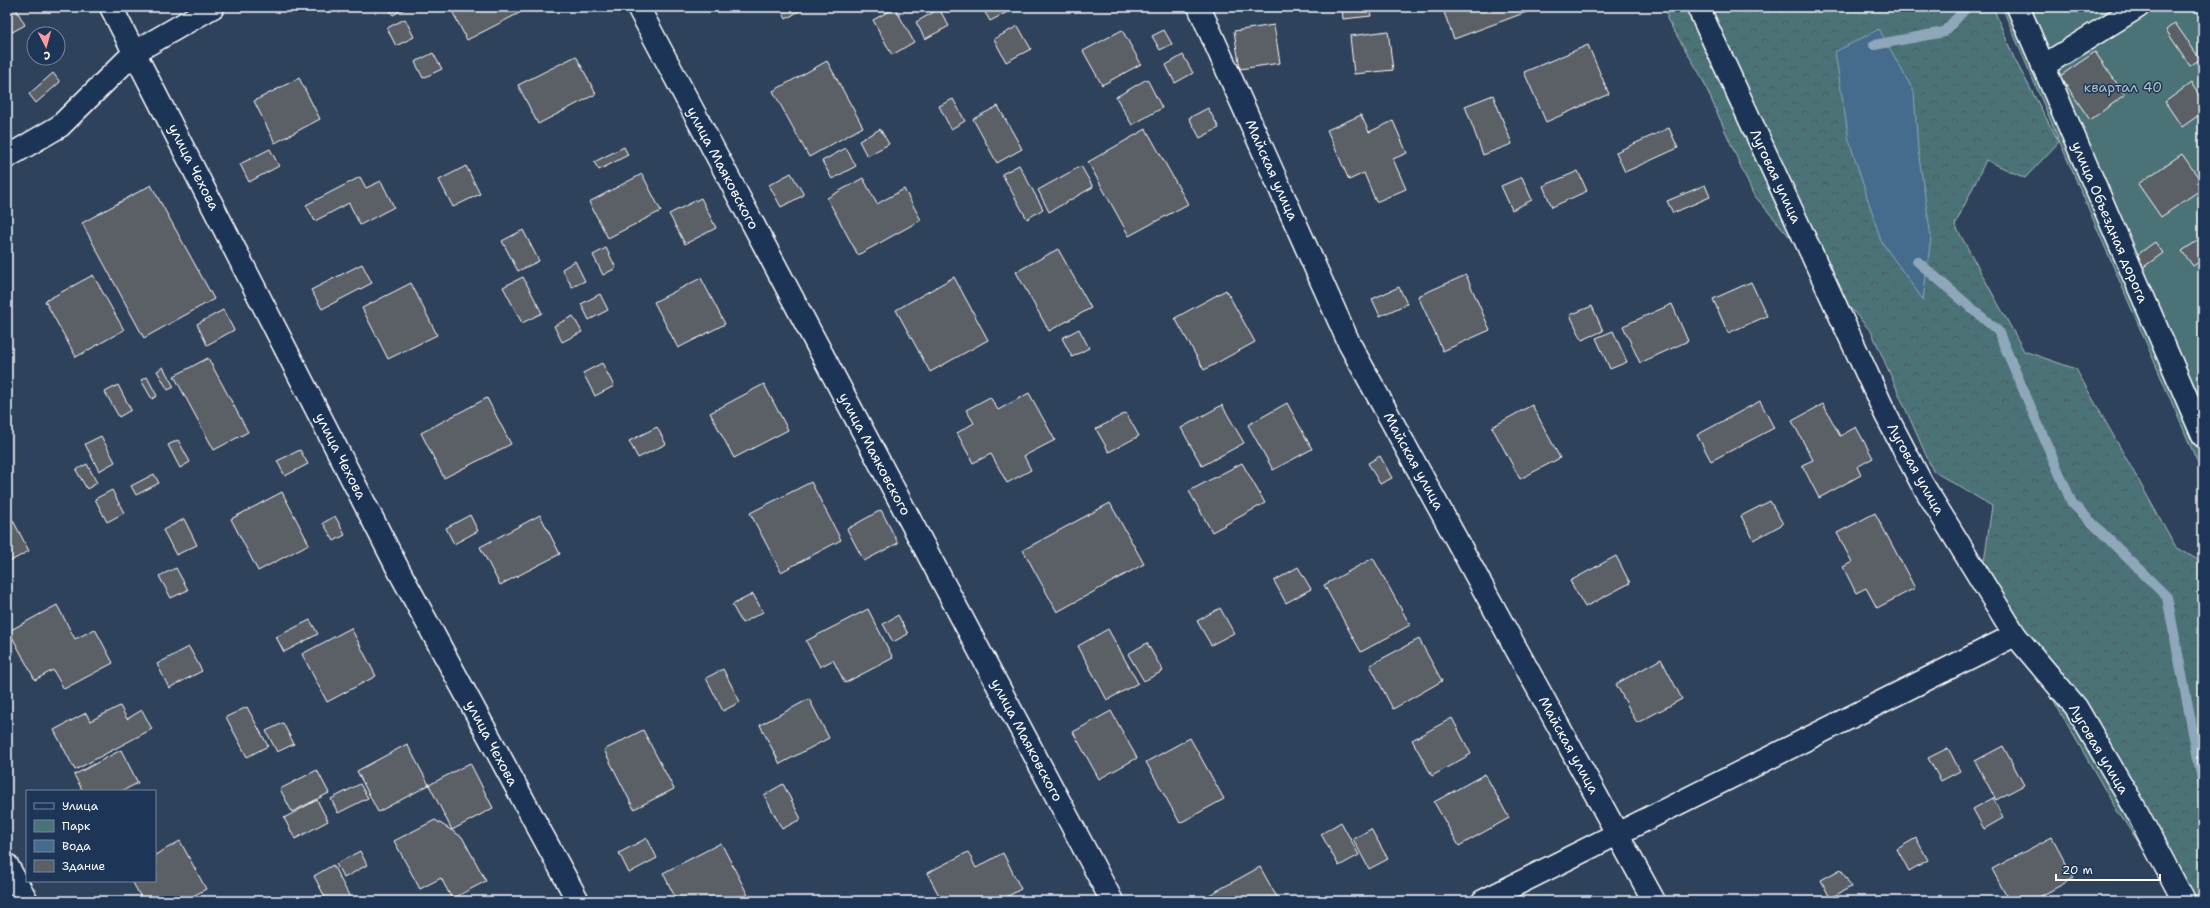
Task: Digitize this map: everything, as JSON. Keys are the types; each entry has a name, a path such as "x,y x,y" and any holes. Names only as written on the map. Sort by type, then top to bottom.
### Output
{"street":[{"name":"улица Чехова","path":"111,7 397,566 578,901"},
{"path":"7,157 60,126 134,52 213,7"},
{"name":"улица Маяковского","path":"638,7 1112,901"},
{"name":"Майская улица","path":"1199,7 1349,343 1654,901"},
{"name":"Луговая улица","path":"1698,7 1890,422 1921,482 2015,635 2076,707 2132,803 2184,901"},
{"name":"улица Объездная дорога","path":"2018,7 2202,432"},
{"path":"2044,66 2138,7"},
{"path":"1483,901 2015,635"},
{"path":"7,865 27,901"}],"green space":[{"path":"1667,7 1993,7 2014,58 2059,142 2025,178 1986,160 1955,225 2024,351 2076,369 2176,547 2203,563 2203,901 2178,901 2116,809 1982,576 1992,506 1933,471 1872,333 1753,194 1701,76 1667,19"},
{"name":"квартал 40","path":"2002,7 2203,7 2203,475 2025,61"}],"water":[{"path":"1879,29 1914,92 1918,150 1931,237 1923,300 1881,241 1849,140 1835,52"}],"building":[{"path":"7,7 15,7 25,25 7,35"},
{"path":"336,7 350,7 339,13"},
{"path":"388,7 408,7 393,15"},
{"path":"450,7 531,7 467,40"},
{"path":"780,7 804,7 804,8 786,19"},
{"path":"982,7 1017,7 990,21"},
{"path":"1342,7 1370,7 1371,16 1343,19"},
{"path":"1442,7 1540,7 1454,39"},
{"path":"895,8 914,42 892,55 873,20"},
{"path":"939,9 949,26 925,39 916,22"},
{"path":"405,19 414,37 396,46 387,28"},
{"path":"2175,23 2200,59 2190,66 2166,30"},
{"path":"1274,25 1280,63 1240,69 1234,31"},
{"path":"1018,26 1031,49 1006,62 994,39"},
{"path":"1122,30 1141,64 1102,85 1083,51"},
{"path":"1164,30 1172,44 1160,50 1152,36"},
{"path":"1388,31 1393,70 1354,74 1350,36"},
{"path":"1588,45 1609,94 1546,122 1524,72"},
{"path":"2095,52 2125,95 2090,120 2060,76"},
{"path":"433,53 442,69 423,78 415,62"},
{"path":"1183,55 1193,73 1175,83 1166,65"},
{"path":"576,56 596,94 538,124 518,85"},
{"path":"827,61 863,127 809,157 773,91"},
{"path":"53,73 60,82 36,103 29,94"},
{"path":"299,78 320,119 275,143 254,101"},
{"path":"1147,79 1162,108 1132,125 1116,97"},
{"path":"2191,83 2203,101 2203,112 2182,127 2165,102"},
{"path":"1493,95 1512,144 1483,155 1465,106"},
{"path":"953,99 965,121 951,129 939,106"},
{"path":"998,106 1022,149 997,163 973,119"},
{"path":"1208,108 1219,128 1200,138 1189,118"},
{"path":"1361,115 1369,132 1393,121 1407,153 1393,159 1406,189 1376,202 1364,173 1349,180 1327,130"},
{"path":"1669,128 1678,148 1625,172 1616,152"},
{"path":"880,129 889,144 867,156 859,141"},
{"path":"1146,129 1188,204 1129,236 1088,162"},
{"path":"624,147 628,155 599,170 594,162"},
{"path":"846,148 856,166 832,179 822,161"},
{"path":"270,149 279,166 249,182 240,164"},
{"path":"2182,154 2203,184 2203,188 2161,217 2138,184"},
{"path":"1019,165 1043,209 1027,219 1002,174"},
{"path":"466,166 480,194 453,207 439,180"},
{"path":"1081,166 1093,187 1049,212 1038,190"},
{"path":"1578,171 1587,191 1552,207 1543,186"},
{"path":"791,173 804,195 781,207 769,185"},
{"path":"642,174 661,211 608,238 589,202"},
{"path":"360,177 366,188 381,181 394,207 360,225 349,203 315,221 306,205"},
{"path":"1522,177 1532,200 1512,210 1501,186"},
{"path":"863,178 877,204 904,189 921,220 858,255 827,198"},
{"path":"151,185 214,299 144,338 82,223"},
{"path":"1705,185 1710,197 1673,213 1667,201"},
{"path":"701,198 716,228 685,244 669,214"},
{"path":"523,230 539,261 518,271 502,241"},
{"path":"2203,237 2203,259 2193,266 2182,251"},
{"path":"2155,242 2163,253 2138,271 2130,260"},
{"path":"606,248 616,268 603,275 593,255"},
{"path":"1058,249 1091,308 1049,331 1016,272"},
{"path":"575,261 585,281 572,287 562,269"},
{"path":"362,264 372,283 322,309 311,290"},
{"path":"93,275 124,330 76,357 45,301"},
{"path":"1466,275 1490,330 1443,351 1418,296"},
{"path":"523,277 542,313 522,323 503,287"},
{"path":"954,277 988,340 930,372 896,310"},
{"path":"701,278 725,324 678,348 654,302"},
{"path":"1751,282 1767,316 1728,333 1713,299"},
{"path":"411,283 437,335 388,359 362,308"},
{"path":"1399,287 1407,304 1380,316 1372,299"},
{"path":"1226,290 1255,342 1204,370 1175,318"},
{"path":"600,294 608,310 589,320 581,304"},
{"path":"1672,304 1688,341 1640,363 1623,326"},
{"path":"1592,306 1603,331 1582,340 1570,315"},
{"path":"223,310 234,330 207,345 197,324"},
{"path":"573,316 582,332 562,342 554,326"},
{"path":"1079,329 1089,348 1072,357 1062,338"},
{"path":"1613,331 1627,362 1610,369 1596,338"},
{"path":"208,358 248,432 214,450 174,376"},
{"path":"602,363 614,386 595,396 583,373"},
{"path":"163,367 174,387 168,390 157,371"},
{"path":"147,377 157,396 152,399 141,380"},
{"path":"764,384 788,430 734,458 710,413"},
{"path":"118,385 131,410 119,417 105,392"},
{"path":"1029,393 1055,440 1024,456 1031,470 1007,483 991,454 973,463 957,433 974,423 966,410 990,397 998,410"},
{"path":"487,398 511,444 444,478 421,433"},
{"path":"1760,401 1774,428 1711,461 1697,435"},
{"path":"1287,403 1312,449 1273,470 1248,425"},
{"path":"1823,404 1840,436 1856,427 1873,458 1857,467 1861,475 1819,498 1802,465 1813,460 1792,421"},
{"path":"1222,405 1244,443 1202,466 1181,428"},
{"path":"1532,405 1560,458 1520,479 1492,427"},
{"path":"1126,413 1139,436 1109,452 1096,429"},
{"path":"657,427 666,444 638,458 629,441"},
{"path":"101,436 115,462 99,471 85,444"},
{"path":"178,440 190,462 180,468 168,445"},
{"path":"300,450 308,464 285,476 277,461"},
{"path":"1380,456 1392,478 1380,484 1368,463"},
{"path":"1242,463 1265,503 1212,532 1189,491"},
{"path":"87,464 97,483 87,489 76,470"},
{"path":"154,474 159,483 136,495 131,486"},
{"path":"811,482 841,540 781,572 750,513"},
{"path":"112,490 124,513 107,522 95,499"},
{"path":"282,492 309,544 258,571 231,519"},
{"path":"1770,501 1783,524 1754,540 1741,516"},
{"path":"1110,503 1144,564 1057,612 1023,550"},
{"path":"7,509 29,551 7,563"},
{"path":"881,510 898,543 864,561 847,529"},
{"path":"1875,513 1915,588 1877,608 1866,588 1856,593 1843,567 1852,562 1837,533"},
{"path":"470,515 478,531 454,544 446,528"},
{"path":"540,515 560,554 500,585 480,547"},
{"path":"335,516 345,535 334,541 323,523"},
{"path":"184,519 197,545 176,555 163,530"},
{"path":"1616,556 1630,583 1585,607 1570,581"},
{"path":"1373,558 1410,625 1361,652 1324,585"},
{"path":"1298,567 1311,589 1286,603 1274,581"},
{"path":"176,568 188,590 171,598 159,576"},
{"path":"753,594 763,612 742,623 732,605"},
{"path":"57,605 75,639 95,629 113,663 64,689 53,670 35,680 9,631"},
{"path":"1220,608 1234,633 1211,645 1197,621"},
{"path":"868,609 893,658 845,683 833,660 820,667 806,641"},
{"path":"898,615 908,634 893,642 883,624"},
{"path":"310,620 318,634 284,652 276,637"},
{"path":"351,628 376,676 327,702 302,654"},
{"path":"1108,629 1138,683 1107,700 1078,646"},
{"path":"1419,639 1442,681 1393,709 1370,665"},
{"path":"1147,643 1163,671 1144,681 1128,654"},
{"path":"189,647 202,671 169,688 157,664"},
{"path":"1661,659 1682,699 1637,723 1616,684"},
{"path":"723,669 740,702 723,711 706,678"},
{"path":"809,699 829,738 780,764 760,725"},
{"path":"120,706 127,719 142,710 152,729 75,770 54,730 86,713 90,721"},
{"path":"247,707 268,746 247,757 226,717"},
{"path":"1111,711 1137,758 1099,779 1073,732"},
{"path":"1452,718 1471,754 1432,776 1412,740"},
{"path":"283,723 294,744 277,752 266,731"},
{"path":"643,730 674,789 634,809 604,750"},
{"path":"1190,738 1224,799 1180,823 1146,762"},
{"path":"407,744 429,785 378,812 357,771"},
{"path":"2003,746 2024,785 1996,800 1975,761"},
{"path":"1948,748 1960,771 1941,781 1928,758"},
{"path":"121,750 138,783 124,790 82,790 74,775"},
{"path":"470,763 493,808 452,830 429,785"},
{"path":"317,770 329,793 292,812 280,789"},
{"path":"1485,774 1509,818 1459,846 1434,802"},
{"path":"360,784 368,798 338,813 331,799"},
{"path":"783,784 801,819 782,829 764,795"},
{"path":"1993,798 2003,818 1984,829 1973,809"},
{"path":"317,800 328,821 295,839 284,818"},
{"path":"435,820 462,837 486,881 452,899 441,878 420,889 394,841"},
{"path":"1341,822 1359,855 1339,866 1321,834"},
{"path":"1371,829 1388,859 1369,869 1353,839"},
{"path":"2052,837 2074,878 2032,901 2009,901 1992,869"},
{"path":"647,838 657,858 629,873 619,853"},
{"path":"1916,838 1928,860 1909,871 1897,849"},
{"path":"180,841 206,889 184,901 143,901 133,882 156,882 156,854"},
{"path":"721,843 751,901 677,901 663,873"},
{"path":"360,851 367,865 344,878 336,864"},
{"path":"968,852 976,868 1003,853 1021,889 999,901 942,901 927,873"},
{"path":"333,865 352,901 327,901 314,876"},
{"path":"1260,867 1279,901 1204,901 1202,899"},
{"path":"1841,869 1851,887 1830,898 1821,880"}],"waterway":[{"path":"1874,45 1944,32 1967,7"},
{"path":"1917,261 1998,331 2072,503 2167,597 2203,784"}]}
